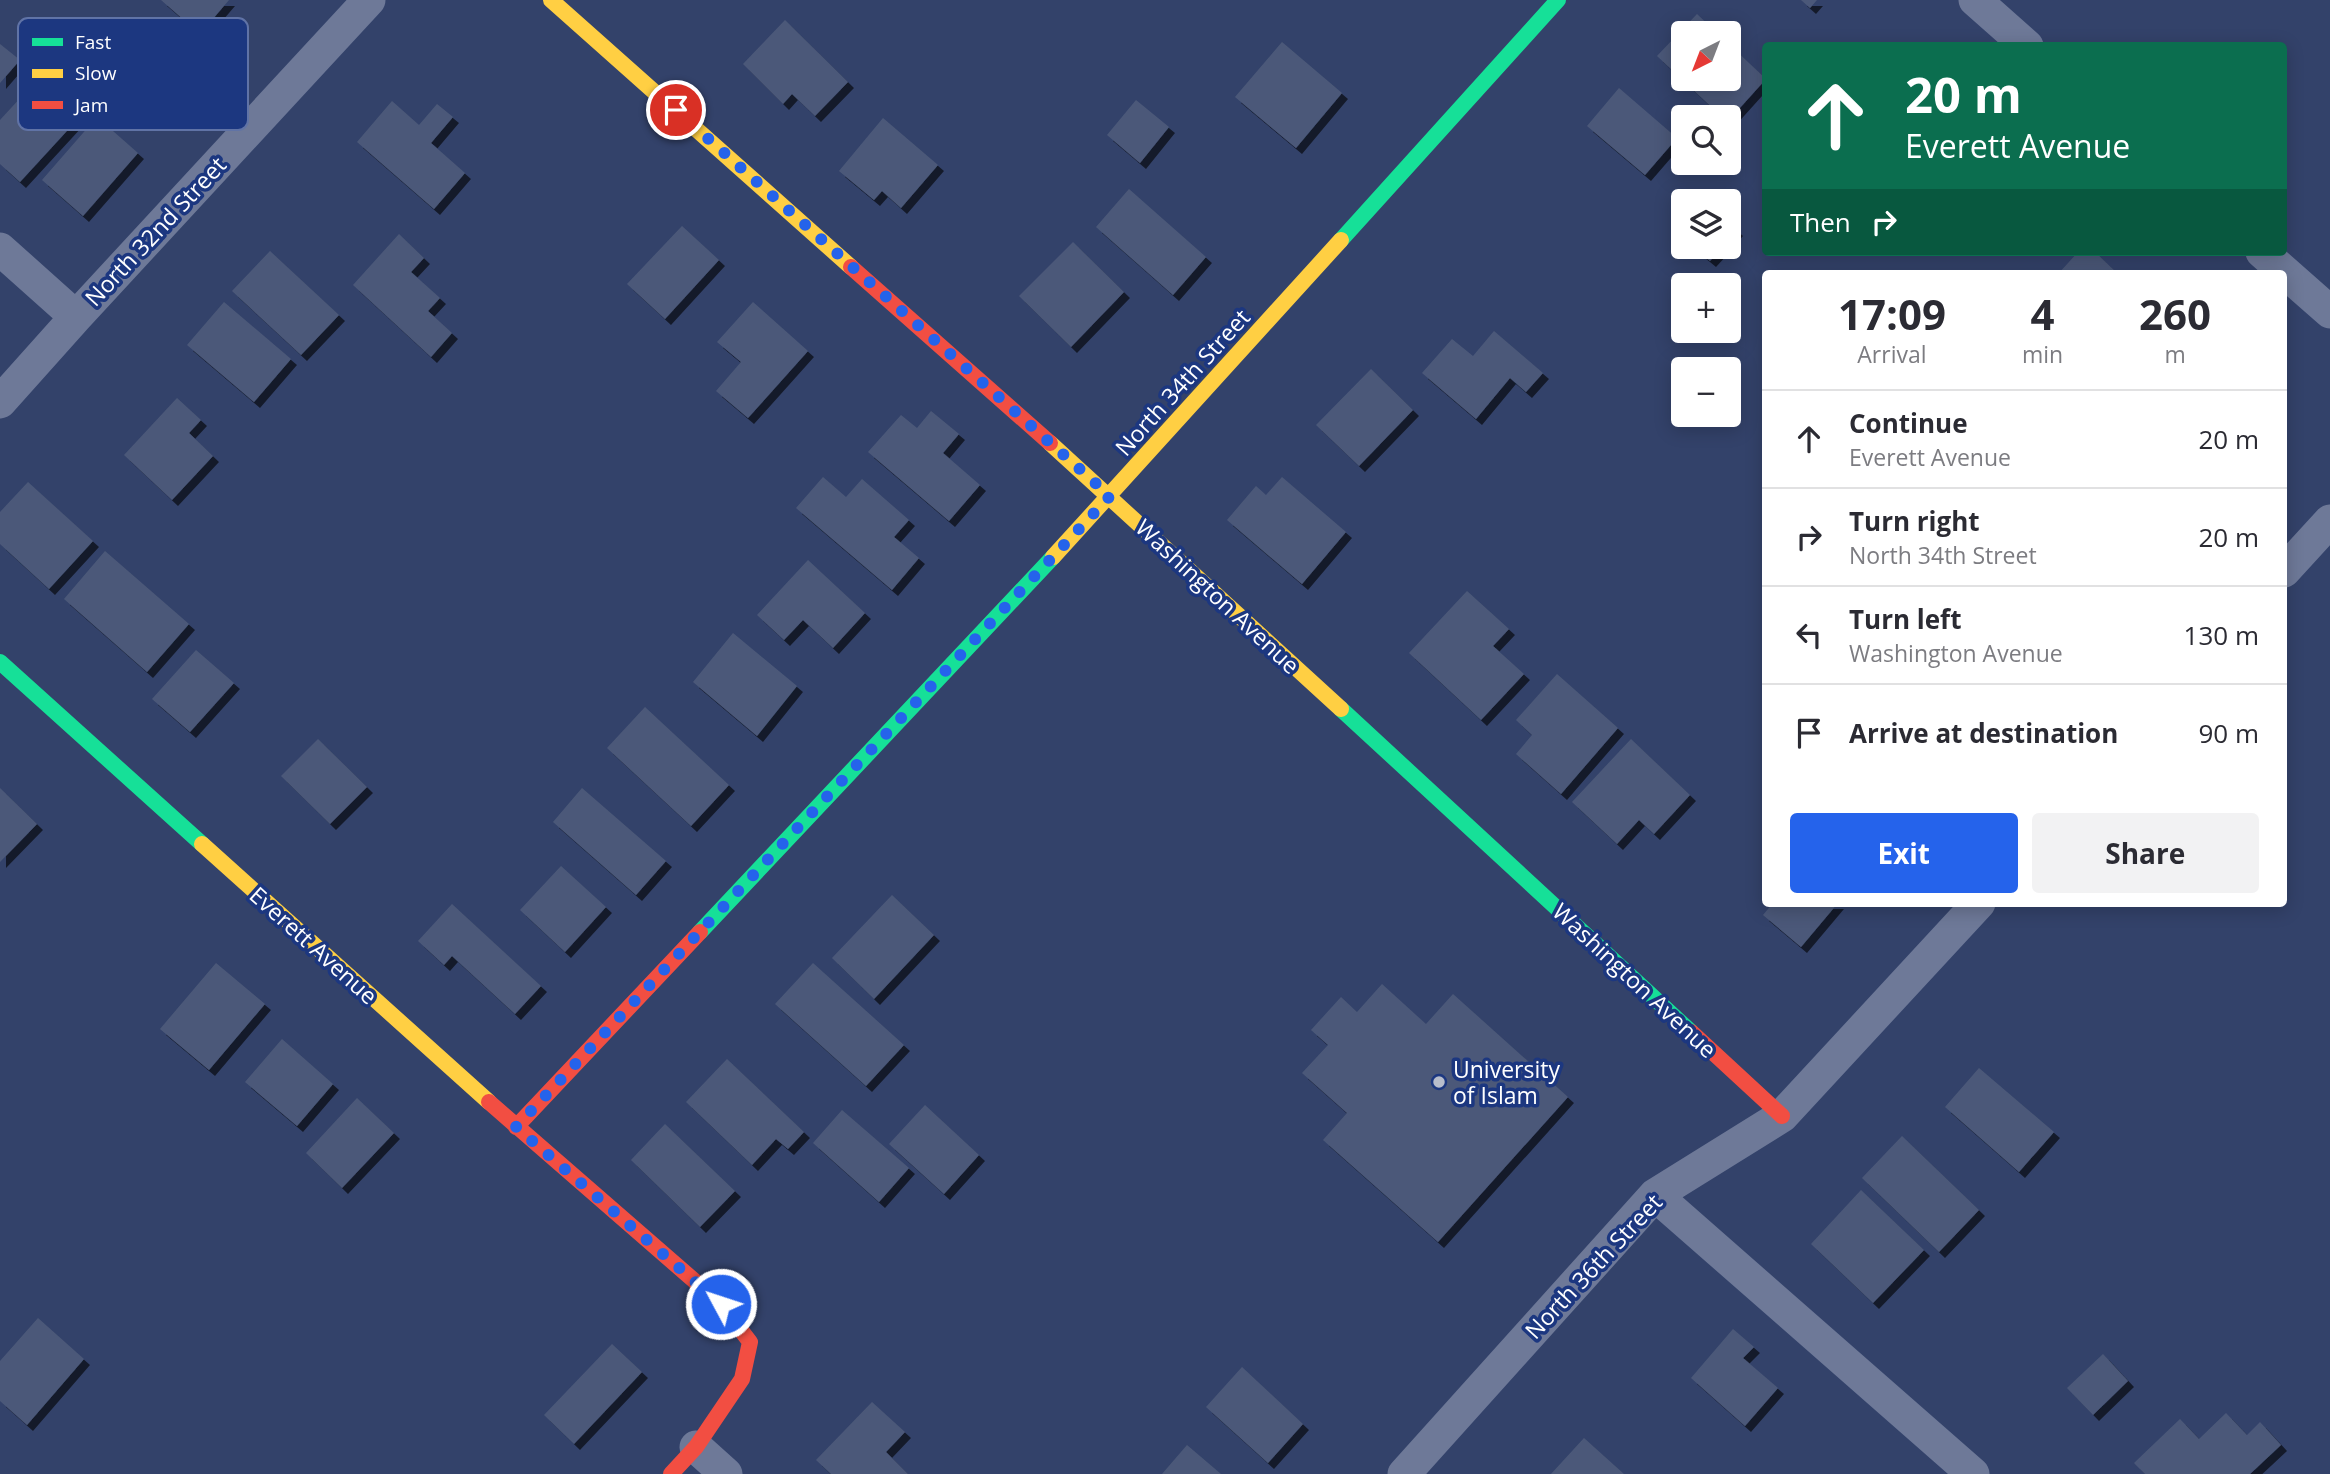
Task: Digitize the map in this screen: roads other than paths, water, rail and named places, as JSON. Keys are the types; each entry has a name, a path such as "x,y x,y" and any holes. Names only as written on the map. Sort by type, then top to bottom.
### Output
{"street":[{"name":"North 32nd Street","path":"0,402 369,0"},
{"name":"Washington Avenue","path":"551,0 1110,496 1782,1116"},
{"name":"North 34th Street","path":"516,1127 1110,496 1558,0"},
{"path":"1975,0 2022,42"},
{"path":"0,249 76,317"},
{"path":"2267,256 2282,270"},
{"path":"2287,274 2330,312"},
{"path":"2287,569 2330,521"},
{"name":"Everett Avenue","path":"0,662 516,1127 721,1304 750,1342 743,1379 696,1447"},
{"name":"North 36th Street","path":"1404,1474 1655,1195 1782,1116 1975,907"},
{"path":"1655,1195 1973,1474"},
{"path":"671,1474 696,1447 726,1474"}],"place":[{"name":"University of Islam","path":"1439,1082"}]}
